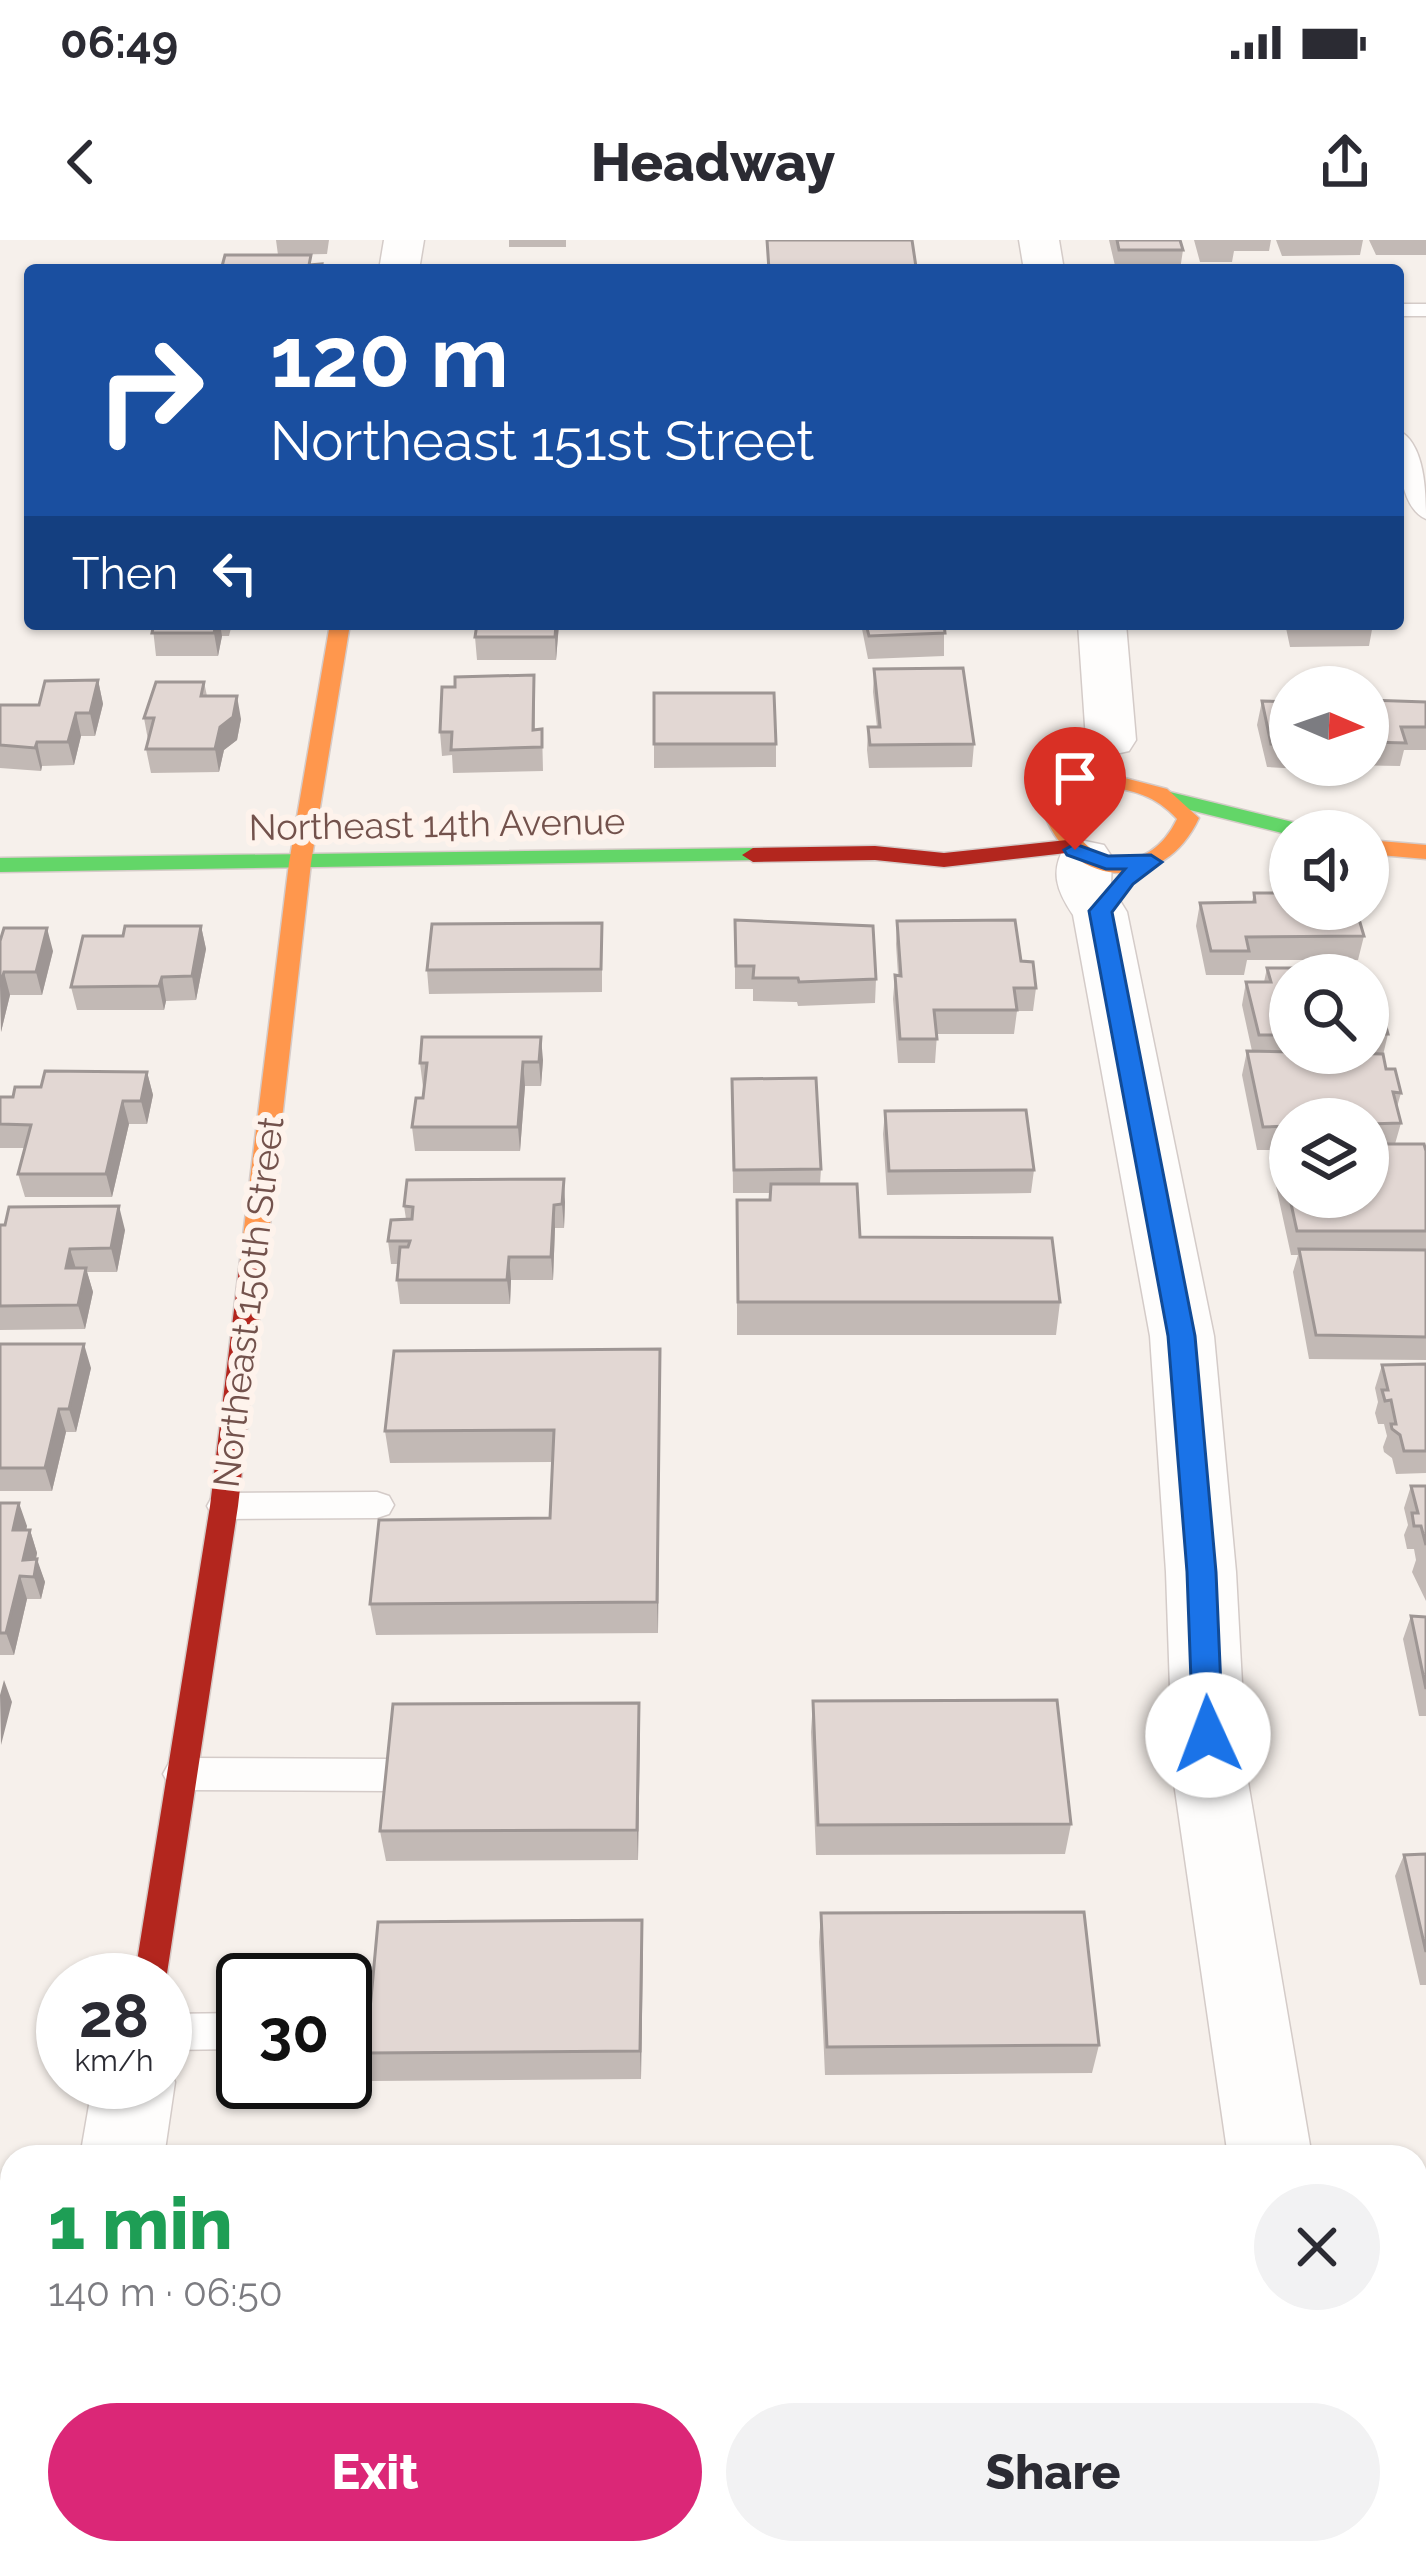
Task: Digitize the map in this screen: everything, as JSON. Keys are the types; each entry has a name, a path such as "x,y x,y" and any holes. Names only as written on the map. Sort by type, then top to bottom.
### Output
{"street":[{"name":"Northeast 150th Street","path":"154,1953 224,1506 300,863 339,630"},
{"path":"1103,630 1112,740"},
{"path":"1084,872 1125,879 1160,858 1188,832 1188,818 1129,751 1112,740"},
{"path":"1112,740 1095,750 1044,809 1055,834 1084,872 1182,1336 1201,1572 1210,1776 1268,2145"},
{"name":"Northeast 14th Avenue","path":"875,853 1044,809 1122,781 1167,795"},
{"path":"1167,795 1269,822"},
{"path":"1389,850 1425,854"},
{"path":"1160,858 1207,852"},
{"name":"Northeast 14th Avenue","path":"0,865 875,853 1084,872"},
{"path":"124,2145 130,2109"}],"lane":[{"path":"1404,453 1426,512"},
{"path":"224,1506 377,1505"},
{"path":"182,1774 390,1775"}],"building":[{"path":"767,240 912,240 916,264 769,264"},
{"path":"1117,240 1180,240 1183,250 1119,250"},
{"path":"225,255 311,255 309,264 223,264"},
{"path":"153,630 215,630 214,633"},
{"path":"476,630 556,630 555,637 475,637"},
{"path":"868,630 945,633 869,636"},
{"path":"963,668 974,744 870,745 868,727 880,727 874,669"},
{"path":"534,675 533,730 542,729 542,747 451,750 452,732 440,732 442,687 455,687 455,677"},
{"path":"98,680 90,713 76,713 68,742 37,742 35,748 0,745 0,705 39,705 45,681"},
{"path":"156,682 204,682 201,696 237,696 233,717 220,727 215,749 146,749 154,718 144,718"},
{"path":"654,693 774,693 776,744 654,744"},
{"path":"1262,701 1269,701 1269,734"},
{"path":"1389,701 1426,702 1426,727 1401,727 1406,743 1389,743"},
{"path":"1254,893 1269,893 1269,930 1362,930 1364,936 1246,937 1249,951 1211,951 1200,903 1255,902"},
{"path":"735,920 873,926 876,979 799,982 798,978 753,978 754,966 736,966"},
{"path":"1015,920 1021,961 1033,962 1036,988 1014,988 1017,1010 934,1010 937,1039 900,1039 897,921"},
{"path":"602,923 601,969 427,970 432,924"},
{"path":"125,926 201,926 192,976 162,977 159,986 71,987 83,936 123,936"},
{"path":"4,928 47,928 36,972 4,972 0,986 0,941"},
{"path":"1246,982 1269,982 1269,1035 1259,1035"},
{"path":"422,1037 541,1037 539,1062 523,1062 518,1127 412,1127 416,1098 423,1098 427,1063 420,1063"},
{"path":"1247,1051 1269,1051 1269,1074 1389,1074 1389,1069 1395,1069 1401,1093 1393,1092 1401,1123 1389,1123 1389,1098 1269,1098 1269,1127 1263,1127"},
{"path":"45,1071 147,1072 141,1101 123,1101 106,1174 18,1174 31,1125 0,1124 0,1097 13,1097 15,1087 41,1087"},
{"path":"816,1078 821,1169 734,1170 732,1079"},
{"path":"1026,1110 1034,1170 889,1171 885,1111"},
{"path":"1389,1144 1424,1144 1426,1231 1297,1231 1294,1218 1389,1218"},
{"path":"564,1179 562,1204 554,1205 551,1257 509,1257 507,1280 397,1280 400,1247 408,1247 410,1241 388,1241 391,1220 412,1219 413,1207 404,1206 407,1180"},
{"path":"771,1184 857,1184 860,1237 1052,1238 1060,1302 738,1302 737,1200 770,1200"},
{"path":"119,1206 111,1248 70,1249 66,1268 86,1268 78,1305 0,1306 0,1225 5,1225 9,1207"},
{"path":"1299,1249 1426,1250 1426,1337 1316,1335"},
{"path":"0,1344 84,1344 69,1409 59,1409 45,1468 0,1468"},
{"path":"660,1349 657,1602 370,1604 379,1520 550,1518 554,1430 385,1431 394,1351"},
{"path":"1426,1364 1426,1451 1404,1451 1400,1435 1392,1429 1391,1424 1396,1424 1391,1400 1385,1401 1382,1390 1388,1390 1382,1365"},
{"path":"1411,1486 1426,1486 1426,1545 1421,1526 1414,1526 1412,1513 1418,1513"},
{"path":"0,1503 19,1503 13,1530 30,1530 23,1560 37,1559 34,1577 20,1576 6,1633 0,1633"},
{"path":"1411,1616 1426,1617 1426,1689"},
{"path":"1057,1700 1071,1824 818,1825 813,1701"},
{"path":"639,1703 637,1830 380,1831 393,1704"},
{"path":"1426,1854 1426,1952 1404,1855"},
{"path":"1084,1912 1099,2045 827,2047 821,1913"},
{"path":"642,1920 640,2051 372,2053 378,1922"}],"traffic: fast":[{"path":"1170,798 1269,823"},
{"path":"0,865 753,855"}],"traffic: slow":[{"path":"252,1269 300,863 339,630"},
{"path":"1100,781 1138,786 1170,800 1188,818 1177,841 1160,856 1139,865 1094,861 1075,849 1060,831 1053,807 1063,795 1100,781"},
{"path":"1389,849 1426,852"}],"traffic: jam":[{"path":"753,855 875,853 944,860 1067,847"},
{"path":"154,1953 224,1506 252,1269"}],"route":[{"path":"1075,850 1106,862 1151,862 1125,879 1100,911 1182,1336 1201,1572 1208,1735"}]}
